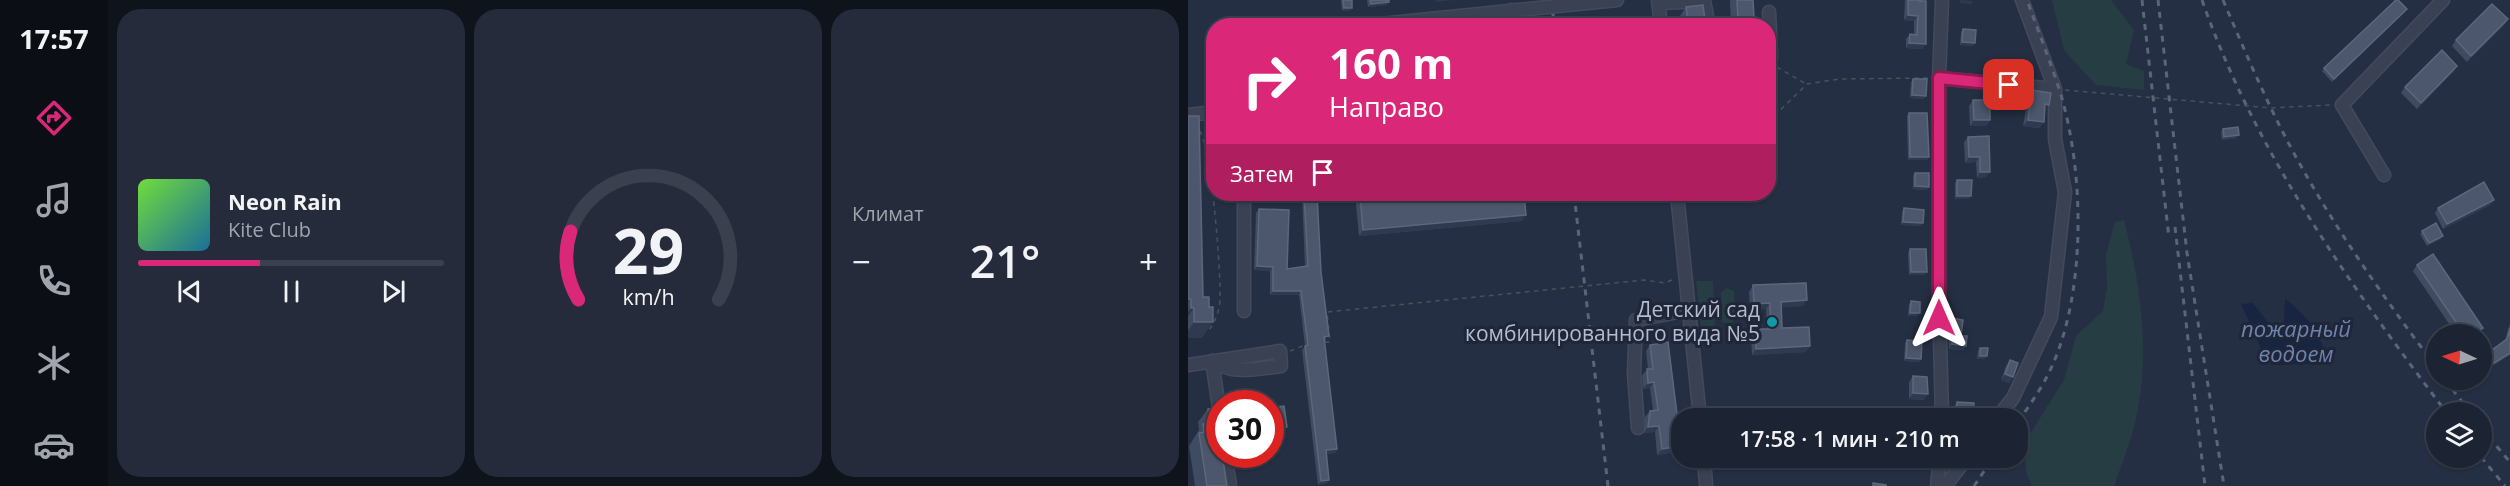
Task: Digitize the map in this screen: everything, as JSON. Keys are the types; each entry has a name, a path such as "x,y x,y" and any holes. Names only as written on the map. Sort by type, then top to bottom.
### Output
{"street":[{"path":"1436,18 1617,0"},
{"path":"1942,0 1939,78 1939,298 1942,408"},
{"path":"2005,408 2013,398 2051,317 2065,192 2055,140 2055,89 2022,0"},
{"path":"2384,175 2342,105 2443,0"},
{"path":"1660,18 1658,2 1705,4 1715,18"},
{"path":"1512,10 1512,18"},
{"path":"1769,12 1769,18"},
{"path":"1939,78 2055,89"},
{"path":"1189,115 1206,113"},
{"path":"1244,201 1244,311"},
{"path":"1678,201 1699,408"},
{"path":"1638,428 1634,373 1636,320 1689,310"},
{"path":"1188,365 1280,351 1281,355"},
{"path":"1212,361 1216,390"},
{"path":"1227,468 1230,486"},
{"path":"1705,468 1706,486"},
{"path":"1936,486 1939,468"},
{"path":"1945,486 1959,468"}],"path":[{"path":"1776,67 1807,84"},
{"path":"1776,114 1807,84 1839,79 1939,78"},
{"path":"2055,89 2271,108 2342,105"},
{"path":"1189,115 1203,136 1206,159"},
{"path":"1209,330 1217,318 1220,300 1218,252 1211,201"},
{"path":"1321,343 1330,342 1327,312 1644,280 1665,283 1685,273"},
{"path":"1281,355 1311,344"}],"shaded area":[{"path":"2052,0 2111,0 2134,30 2126,64 2144,71 2144,90 2096,85 2064,50"},
{"path":"2124,220 2140,300 2142,381 2132,434 2114,486 2032,486 2026,468 2028,468 2028,437 2064,380 2076,336 2103,311 2107,288 2106,254 2115,222"},
{"path":"1696,281 1713,281 1715,326 1701,326"},
{"path":"1727,288 1734,291 1735,319 1731,324 1722,322 1721,292"}],"water":[{"name":"пожарный водоем","path":"2285,299 2311,325 2327,357 2307,364 2272,365 2262,350 2241,304 2253,303 2269,324 2284,323"}],"building":[{"path":"1343,0 1352,0 1352,8 1344,8"},
{"path":"1370,0 1389,0 1389,2 1371,4"},
{"path":"1737,0 1753,0 1754,18 1738,18"},
{"path":"1908,0 1926,1 1926,44 1909,43 1910,34 1917,35 1918,16 1908,15"},
{"path":"2396,0 2407,9 2334,79 2324,68"},
{"path":"2492,4 2508,19 2471,56 2456,40"},
{"path":"1703,5 1705,18 1687,18 1686,7"},
{"path":"1963,29 1976,30 1975,43 1962,42"},
{"path":"2442,50 2457,66 2421,103 2405,87"},
{"path":"1913,79 1927,79 1926,96 1912,95"},
{"path":"2032,90 2051,93 2049,105 2045,104 2044,122 2028,120"},
{"path":"1973,100 1990,100 1990,120 1974,120"},
{"path":"1909,113 1927,113 1929,157 1910,157"},
{"path":"1188,116 1199,116 1203,297 1209,297 1209,307 1213,307 1213,322 1194,322 1194,308 1191,308 1191,299 1188,299"},
{"path":"2238,127 2239,135 2224,137 2223,129"},
{"path":"1989,136 1990,172 1980,172 1980,157 1969,157 1968,137"},
{"path":"1915,173 1929,173 1929,187 1915,186"},
{"path":"1957,180 1972,180 1971,196 1957,196"},
{"path":"2484,182 2494,200 2447,224 2438,208"},
{"path":"1304,201 1317,201 1321,272 1329,336 1324,337 1337,449 1326,450 1329,480 1321,481 1301,291 1273,291 1273,267 1257,266 1259,209 1289,210 1287,269 1308,266"},
{"path":"1361,201 1525,201 1526,215 1363,230"},
{"path":"1904,208 1924,210 1923,223 1903,222"},
{"path":"2436,223 2443,236 2429,243 2422,231"},
{"path":"1910,249 1926,249 1927,272 1911,272"},
{"path":"2433,254 2480,324 2457,324 2417,265"},
{"name":"Детский сад комбинированного вида №5","path":"1806,283 1807,300 1781,302 1782,328 1809,327 1810,346 1756,349 1755,329 1771,329 1770,303 1754,304 1753,285"},
{"path":"1911,301 1920,302 1920,313 1910,313"},
{"path":"1952,318 1963,320 1961,336 1967,336 1966,346 1952,344"},
{"path":"2510,328 2510,353 2492,364 2492,350 2507,339"},
{"path":"1907,340 1922,341 1921,359 1906,358"},
{"path":"1668,342 1676,408 1671,408 1671,448 1662,449 1659,426 1648,427 1650,411 1658,410 1654,382 1648,383 1647,369 1653,369 1650,345"},
{"path":"1980,348 1988,348 1987,356 1980,356"},
{"path":"2010,360 2018,363 2013,377 2005,374"},
{"path":"1913,376 1927,377 1928,394 1913,393"},
{"path":"1957,402 1974,403 1974,408 1957,408"},
{"path":"1284,406 1287,427 1284,428"},
{"path":"1203,424 1206,424 1206,468 1224,468 1227,486 1207,486 1199,433 1204,432"},
{"path":"1873,483 1886,485 1886,486 1873,486"}],"railway":[{"path":"2027,0 2061,95 2069,126 2074,159 2078,230 2076,266 2064,334 2046,379 2028,408"},
{"path":"2142,0 2169,238"},
{"path":"2158,0 2187,253 2224,486"},
{"path":"2202,0 2249,111 2277,164 2341,266 2439,402"},
{"path":"2223,0 2269,105 2316,192 2365,269 2426,353"},
{"path":"1553,14 1553,18"},
{"path":"1575,201 1608,486"},
{"path":"2175,227 2205,486"},
{"path":"2453,390 2462,402"},
{"path":"2492,441 2510,462"},
{"path":"1974,486 1986,468"},
{"path":"2490,468 2505,486"}],"place":[{"name":"Детский сад комбинированного вида №5","path":"1772,322"}],"route":[{"path":"1939,318 1939,78 2009,85"}]}
